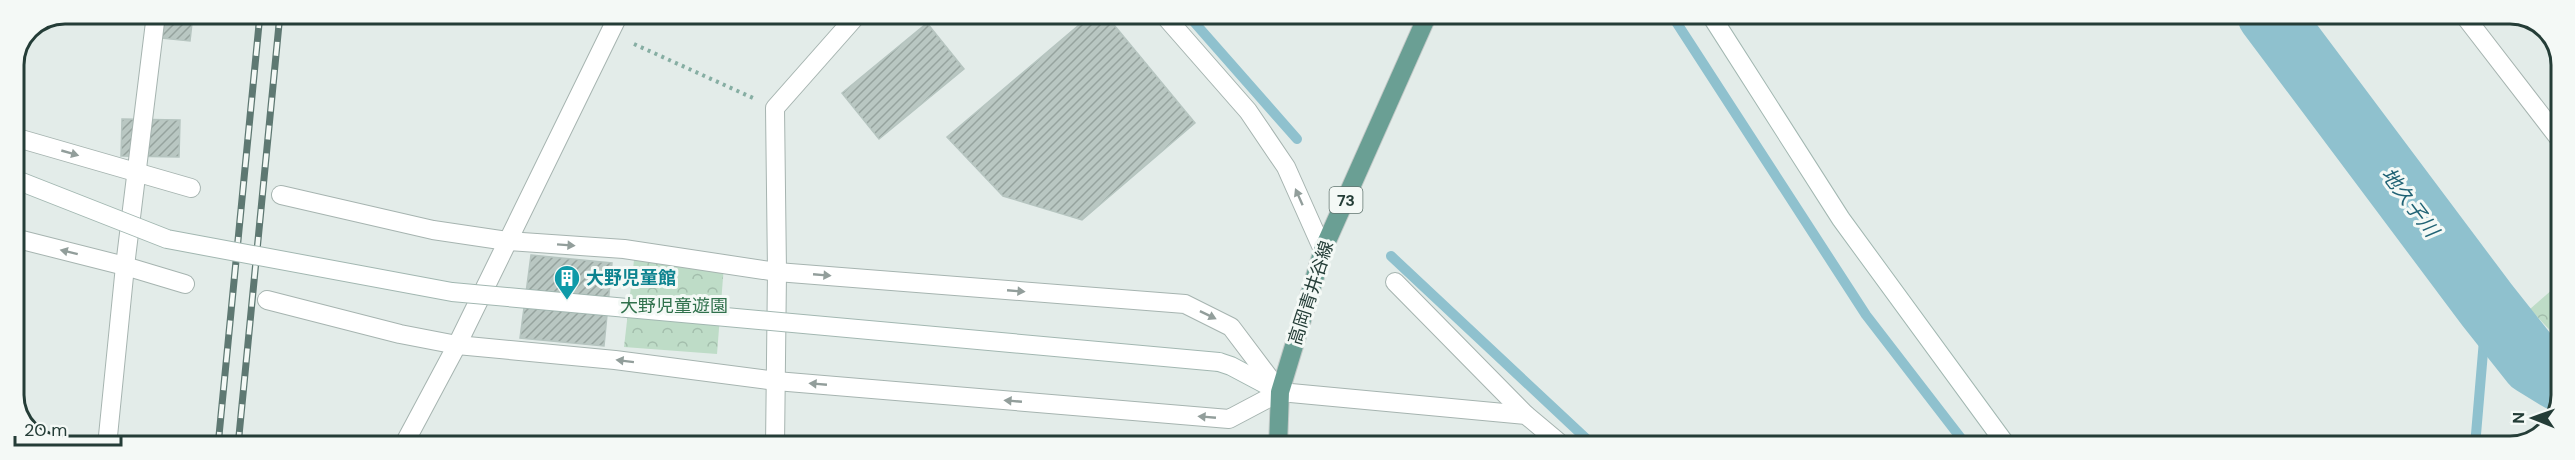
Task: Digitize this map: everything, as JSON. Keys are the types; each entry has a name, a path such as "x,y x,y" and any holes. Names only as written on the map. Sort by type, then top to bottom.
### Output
{"main road":[{"name":"高岡青井谷線","path":"1278,436 1280,392 1323,250 1424,24"}],"street":[{"path":"108,436 124,266 155,24"},
{"path":"408,436 457,345 614,24"},
{"path":"775,436 777,272 775,108 849,24"},
{"path":"1171,24 1248,111 1286,167 1323,250"},
{"path":"1716,24 1841,219 2000,436"},
{"path":"2471,24 2551,128"},
{"path":"24,140 190,188"},
{"path":"24,183 167,239 452,292 1219,362 1280,392 1526,415"},
{"path":"281,195 433,230 507,241 624,249 777,272 1185,304 1231,327 1280,392"},
{"path":"24,241 185,284"},
{"path":"1395,282 1526,415 1551,436"},
{"path":"267,300 400,334 457,345 615,360 776,381 1229,419 1280,392"}],"path":[{"path":"623,24 632,43 775,108"}],"green space":[{"name":"大野児童遊園","path":"634,260 724,265 717,354 624,347"},
{"path":"2551,291 2551,331 2530,309"}],"building":[{"path":"163,24 192,24 190,41 162,38"},
{"path":"926,24 964,69 879,139 842,93"},
{"path":"1080,24 1113,24 1195,123 1082,220 1003,196 947,137"},
{"path":"122,119 180,120 179,157 121,156"},
{"name":"大野児童館","path":"531,255 612,263 604,346 520,338"}],"waterway":[{"path":"1196,24 1297,139"},
{"path":"1677,24 1866,315 1959,436"},
{"name":"地久子川","path":"2276,24 2487,305 2533,363 2551,374"},
{"path":"1391,256 1583,436"},
{"path":"2476,436 2487,305"}],"railway":[{"path":"219,436 259,24"},
{"path":"239,436 279,24"}],"place":[{"name":"大野児童館","path":"567,301"}]}
